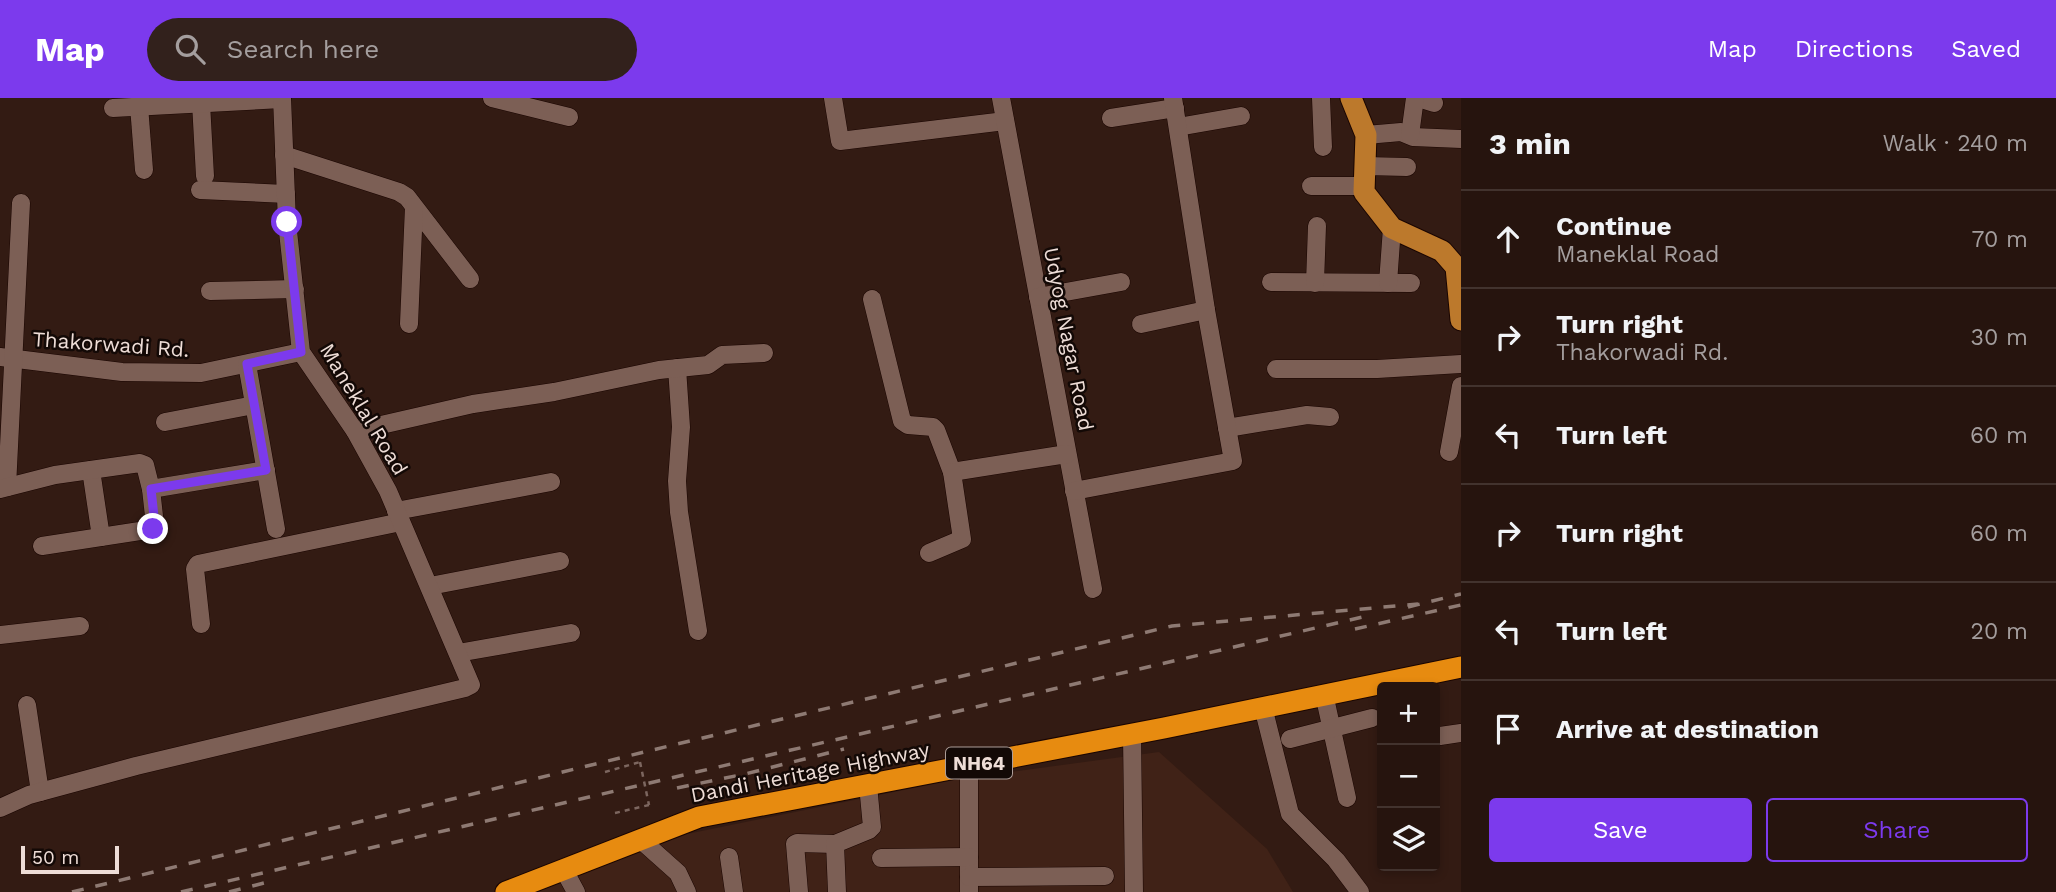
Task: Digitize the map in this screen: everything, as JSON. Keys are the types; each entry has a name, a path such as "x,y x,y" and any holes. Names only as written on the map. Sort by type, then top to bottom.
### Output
{"highway":[{"name":"Dandi Heritage Highway","path":"506,892 699,817 1132,734 1461,667"}],"main road":[{"path":"1351,98 1366,135 1364,192 1392,228 1451,251 1456,267 1461,320"}],"street":[{"path":"492,98 569,117"},
{"path":"833,98 840,141 1004,121"},
{"name":"Udyog Nagar Road","path":"1001,98 1093,589"},
{"path":"1321,98 1323,146"},
{"path":"113,108 282,99"},
{"name":"Maneklal Road","path":"40,792 136,766 471,685 388,491 355,430 301,352 286,194 282,99"},
{"path":"1410,135 1422,100"},
{"path":"201,103 202,183 286,194"},
{"path":"1074,491 1233,461 1174,103 1111,118"},
{"path":"139,106 144,170"},
{"path":"1178,127 1241,116"},
{"path":"1366,135 1401,132 1461,139"},
{"path":"284,155 399,192 407,197 470,279"},
{"path":"1311,186 1407,167"},
{"path":"21,203 7,358 3,488 47,477 143,463 151,489 155,528 42,546"},
{"path":"409,324 414,207"},
{"path":"1315,283 1317,226"},
{"path":"1388,283 1392,228"},
{"path":"1038,297 1121,282"},
{"path":"1271,282 1411,283"},
{"path":"210,290 295,289"},
{"path":"872,299 902,421 908,425 933,427 936,430 952,472 962,539 929,553"},
{"path":"1141,324 1206,310"},
{"name":"Thakorwadi Rd.","path":"7,358 122,372 201,373 301,352"},
{"path":"355,430 473,404 554,392 677,368 708,365 724,354 764,353"},
{"path":"247,364 276,529"},
{"path":"1276,369 1461,364"},
{"path":"677,368 681,427 677,481 679,512 698,631"},
{"path":"1449,453 1461,386"},
{"path":"165,422 254,405"},
{"path":"1227,428 1307,415 1330,416"},
{"path":"952,472 1067,454"},
{"path":"91,470 101,537"},
{"path":"151,489 266,470"},
{"path":"201,624 195,569 198,564 551,482"},
{"path":"430,586 560,561"},
{"path":"0,635 80,626"},
{"path":"458,653 571,633"},
{"path":"1324,694 1347,798"},
{"path":"0,808 40,792 27,705"},
{"path":"1263,707 1290,814 1336,860 1360,892"},
{"path":"1290,739 1372,718"},
{"path":"1440,736 1461,733"},
{"path":"1132,734 1134,892"},
{"path":"969,765 969,885 1105,876"},
{"path":"799,892 795,844 835,844 869,830 872,827 868,785"},
{"path":"641,840 678,873 687,892"},
{"path":"835,844 837,892"},
{"path":"729,857 734,892"},
{"path":"881,858 969,857"},
{"path":"564,870 576,892"}],"path":[{"path":"606,772 640,762 649,805 615,813"}],"shaded area":[{"path":"1159,752 1267,849 1293,892 534,892 687,834 958,779"}],"railway":[{"path":"1408,607 1461,594"},
{"path":"72,892 1172,626 1418,604"},
{"path":"1355,629 1461,605"},
{"path":"181,892 1367,616"},
{"path":"677,788 844,749"},
{"path":"229,892 268,882"}],"route":[{"path":"153,529 155,526 151,489 266,470 247,364 301,352 287,222"}]}
